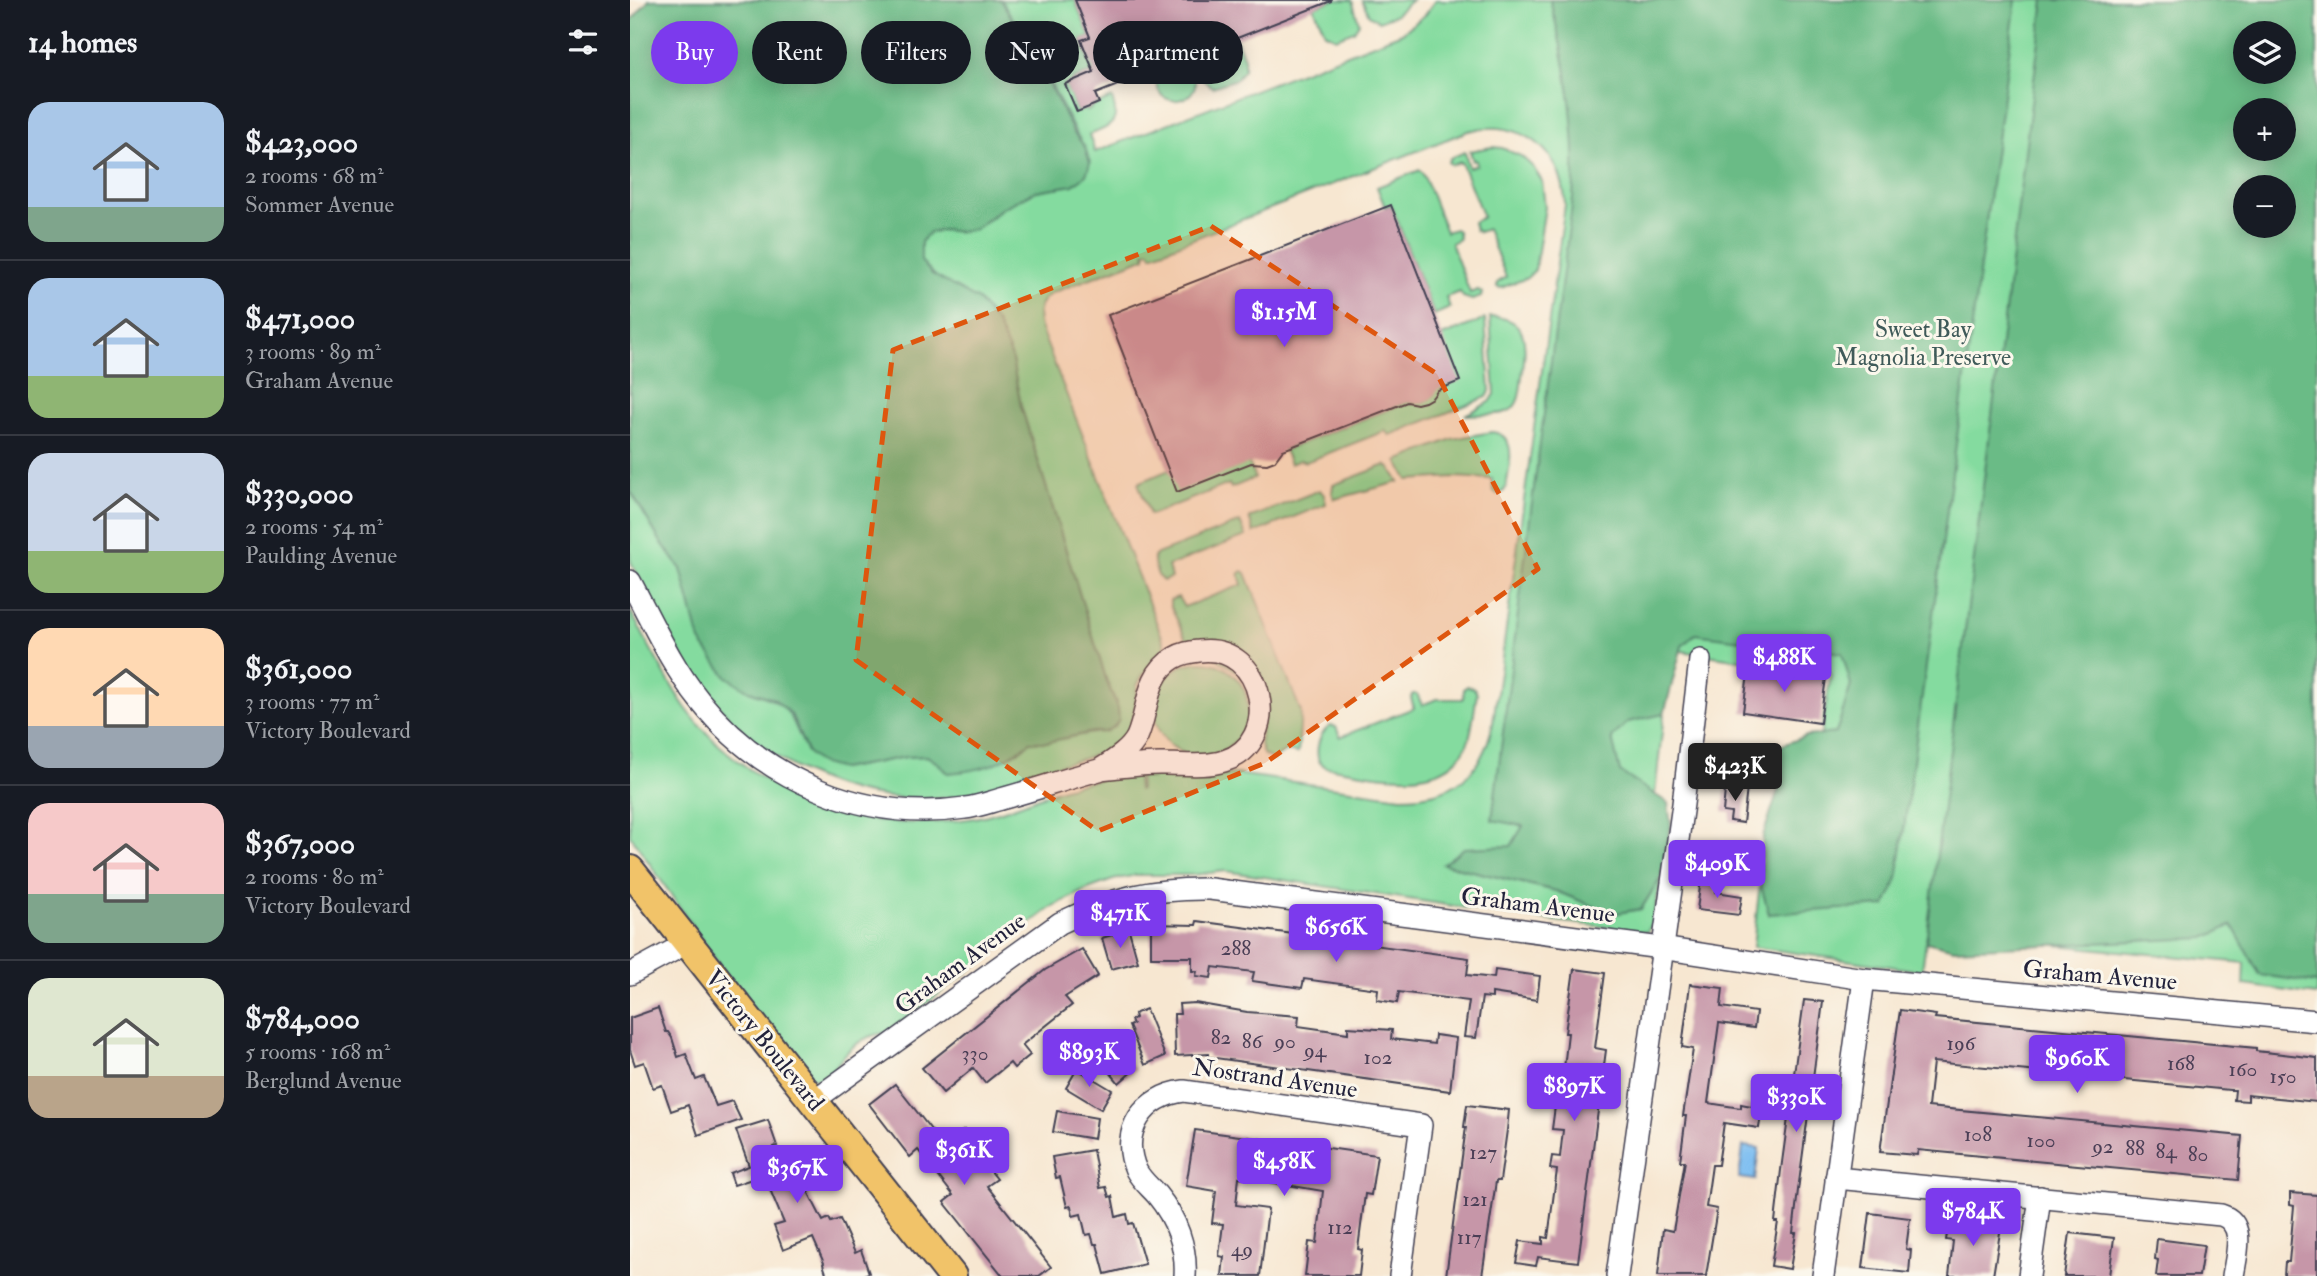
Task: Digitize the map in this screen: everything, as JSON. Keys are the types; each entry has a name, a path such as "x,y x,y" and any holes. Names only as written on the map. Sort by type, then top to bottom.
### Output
{"main road":[{"name":"Victory Boulevard","path":"630,870 952,1276"}],"street":[{"path":"630,581 671,657 701,702 748,749 797,781 852,803 911,812 967,808 1101,769 1143,764 1213,764 1237,756 1256,732 1261,698 1254,678 1245,666 1214,651 1181,654 1160,669 1152,683 1136,739 1101,769"},
{"path":"1617,1276 1683,804 1700,660"},
{"name":"Graham Avenue","path":"813,1101 1060,923 1087,909 1119,898 1179,888 1210,889 1661,948 1864,979 2317,1021"},
{"path":"630,974 687,943"},
{"path":"1823,1276 1864,979"},
{"name":"Nostrand Avenue","path":"1185,1276 1183,1247 1177,1226 1137,1173 1132,1158 1132,1134 1139,1116 1157,1099 1172,1093 1189,1091 1421,1125 1401,1276"},
{"path":"1836,1178 2230,1217 2236,1226 2238,1237 2233,1276"},
{"path":"2029,1276 2040,1197"}],"highlighted area":[{"path":"1211,226 1437,374 1538,569 1265,763 1098,831 856,660 893,350"}],"green space":[{"path":"649,0 1001,0 1014,21 985,21 985,84 1049,84 1073,132 1085,147 1090,163 1086,175 1073,185 1036,191 1002,208 975,229 929,233 921,242 921,261 932,274 978,300 996,322 1011,355 1021,406 1107,682 1118,708 1119,719 1115,726 1105,732 1048,742 1030,742 1002,761 972,770 948,773 927,756 906,757 841,769 819,763 807,752 791,714 774,699 749,691 726,676 700,641 681,569 659,539 630,490 630,22"},
{"name":"Sweet Bay Magnolia Preserve","path":"1001,0 1075,0 1090,37 1081,41 1093,64 1093,71 1079,77 1079,21 1014,21"},
{"path":"1333,0 1352,0 1359,23 1354,31 1336,38 1325,33 1314,7"},
{"path":"1362,0 1412,0 1395,15 1379,21 1369,15"},
{"name":"Sweet Bay Magnolia Preserve","path":"1435,0 2317,0 2317,995 2244,985 2245,963 1927,933 1922,971 1753,947 1760,882 1769,914 1804,839 1831,674 1674,650 1649,847 1465,848 1443,864 1556,891 1612,914 1641,909 1661,877 1652,924 1647,932 1539,919 1225,871 1192,875 1136,875 1088,889 1053,906 888,1033 869,1037 858,1043 824,1080 809,1078 741,997 630,835 630,610 685,707 701,727 739,762 808,802 857,817 884,821 926,823 981,817 1064,788 1136,771 1138,790 1139,771 1184,772 1202,776 1237,774 1401,797 1420,796 1436,793 1463,780 1481,757 1493,723 1565,205 1563,185 1557,168 1536,142 1505,129 1487,128 1468,131 1152,255 1150,251 1145,252 1146,257 1052,293 1041,304 1038,317 1040,327 1164,642 1164,651 1142,676 1137,686 1127,740 1099,754 977,793 919,799 874,795 832,784 793,767 757,743 725,713 697,679 672,639 631,562 630,490 659,539 681,569 749,691 774,701 788,712 807,752 841,769 906,757 927,756 948,773 1018,752 1030,742 1105,732 1118,708 1107,682 1021,406 1011,355 921,261 920,241 928,233 943,230 960,232 988,220 1002,208 1036,191 1073,185 1085,147 1051,84 1068,84 1066,85 1077,112 1091,109 1090,107 1112,98 1115,113 1112,123 1089,135 1095,152 1402,33 1426,14"},
{"path":"1550,0 2016,0 1897,881 1885,906 1769,914 1760,882 1763,836 1778,790 1767,751 1806,736 1836,733 1851,685 1842,653 1695,634 1682,646 1664,714 1628,722 1612,738 1620,772 1668,803 1671,826 1661,877 1641,909 1612,914 1556,891 1443,864 1464,848 1511,846 1523,826 1492,820 1573,198 1574,148 1570,98"},
{"path":"2044,0 2317,0 2317,983 2260,975 2232,925 2205,938 1954,949 1926,942"},
{"path":"1157,84 1195,84 1190,94 1180,100 1164,97"},
{"path":"1492,147 1521,156 1533,167 1542,181 1545,207 1535,270 1527,278 1501,288 1497,287 1497,283 1506,277 1487,229 1479,232 1475,230 1473,222 1483,217 1461,162 1452,165 1448,162 1450,158 1465,152 1469,168 1477,165 1470,151"},
{"path":"1420,170 1446,232 1455,229 1458,231 1459,239 1451,243 1470,293 1478,290 1482,293 1481,297 1472,300 1463,297 1460,292 1446,297 1450,308 1434,315 1391,205 1385,207 1377,187"},
{"path":"1490,317 1513,322 1523,336 1524,355 1519,396 1513,408 1504,413 1465,415 1490,402 1495,394"},
{"path":"1485,319 1490,391 1487,397 1390,435 1385,431 1306,462 1300,460 1290,464 1284,450 1407,402 1420,403 1429,399 1439,382 1442,336"},
{"path":"1492,432 1506,439 1510,454 1506,487 1498,494 1493,491 1492,479 1454,477 1408,480 1397,461 1452,439"},
{"path":"1249,463 1255,478 1231,488 1229,484 1150,515 1138,483 1169,470"},
{"path":"1386,465 1399,482 1335,499 1332,493 1333,485"},
{"path":"1320,490 1326,504 1254,533 1249,518"},
{"path":"1240,522 1246,536 1168,566 1171,578 1163,581 1159,577 1154,560 1157,554"},
{"path":"1243,571 1301,712 1298,753 1286,751 1273,760 1263,754 1260,745 1266,690 1186,639 1170,605 1170,600 1178,597 1184,607 1242,585 1239,574"},
{"path":"1201,662 1219,666 1234,676 1244,691 1248,709 1244,727 1234,742 1219,752 1201,756 1183,752 1168,742 1158,727 1154,709 1158,691 1168,676 1183,666"},
{"path":"1467,686 1474,688 1477,694 1470,736 1458,759 1443,770 1425,775 1384,776 1326,767 1319,762 1319,742 1330,726 1336,727 1340,737 1414,708 1411,698 1413,694 1417,694 1422,705 1437,699 1463,699"}],"water":[{"path":"1743,1146 1759,1148 1755,1180 1739,1178"}],"building":[{"path":"1075,0 1331,0 1243,36 1243,21 1093,21 1093,70 1081,40 1090,37"},
{"path":"1093,72 1093,84 1120,84 1095,94 1099,103 1077,112 1065,84 1079,84 1079,78"},
{"path":"1391,205 1460,381 1438,390 1425,402 1407,402 1283,450 1275,461 1267,464 1251,463 1177,492 1108,315"},
{"path":"1749,666 1826,677 1820,723 1743,712"},
{"path":"1729,786 1747,788 1743,823 1730,821 1731,813 1723,812 1725,790 1728,791"},
{"path":"1701,879 1718,881 1716,892 1742,896 1739,915 1697,910"},
{"path":"1197,921 1469,958 1467,975 1494,978 1495,970 1540,976 1537,1000 1492,993 1492,998 1482,997 1476,1038 1464,1037 1469,1001 1399,992 1397,1003 1377,1000 1378,989 1304,979 1302,988 1252,981 1254,972 1213,967 1211,978 1196,976 1197,971 1192,971 1192,957 1151,957 1151,924 1196,925"},
{"path":"1129,930 1138,962 1111,969 1102,938"},
{"path":"1082,949 1098,976 1065,997 1072,1005 1022,1045 1030,1055 1014,1068 1010,1063 985,1083 973,1068 943,1093 922,1068 1045,970"},
{"path":"1574,969 1605,973 1595,1048 1606,1050 1578,1262 1538,1257 1536,1266 1516,1263 1520,1241 1543,1244 1543,1237 1548,1238 1557,1170 1550,1169 1552,1156 1560,1157 1563,1130 1552,1129 1557,1091 1563,1077 1568,1033 1565,1033"},
{"path":"1690,984 1723,988 1721,1007 1756,1012 1754,1028 1719,1023 1708,1103 1762,1108 1759,1128 1724,1123 1718,1165 1712,1165 1706,1207 1717,1209 1706,1276 1658,1276 1663,1229 1673,1231 1685,1161 1680,1161 1686,1116 1683,1116 1693,1049 1682,1047"},
{"path":"1804,1000 1823,1002 1790,1269 1771,1266"},
{"path":"1195,1003 1247,1012 1299,1016 1298,1026 1348,1033 1348,1027 1392,1030 1391,1039 1434,1044 1435,1035 1456,1038 1450,1091 1208,1057 1208,1054 1175,1056 1174,1014 1180,1014 1179,1004"},
{"path":"658,1008 678,1057 686,1054 696,1080 704,1077 716,1106 732,1101 741,1120 698,1135 688,1105 671,1111 662,1085 653,1088 644,1062 635,1065 630,1050 630,1018"},
{"path":"1146,1009 1165,1056 1145,1065 1129,1026 1133,1024 1131,1020 1135,1018 1134,1014"},
{"path":"1900,1010 1936,1015 1935,1018 2256,1048 2256,1051 2317,1058 2317,1102 2248,1095 2248,1101 2234,1100 2235,1090 1933,1062 1928,1107 2242,1136 2238,1180 1918,1150 1917,1155 1880,1152"},
{"path":"1109,1037 1135,1069 1119,1083 1092,1051"},
{"path":"1077,1069 1112,1090 1101,1109 1066,1088"},
{"path":"895,1084 943,1145 964,1130 997,1179 987,1186 1051,1267 1039,1276 1003,1276 944,1202 953,1195 918,1150 910,1157 869,1104"},
{"path":"1467,1105 1509,1110 1507,1130 1500,1181 1496,1181 1482,1276 1446,1276 1466,1127"},
{"path":"1057,1111 1097,1118 1094,1139 1053,1132"},
{"path":"768,1120 783,1174 791,1171 794,1178 800,1176 823,1221 829,1218 831,1222 840,1219 855,1253 861,1250 869,1273 861,1276 827,1276 813,1238 783,1250 774,1226 784,1223 764,1175 734,1185 730,1173 749,1166 736,1130"},
{"path":"1195,1130 1293,1141 1377,1155 1371,1195 1365,1194 1358,1249 1362,1250 1359,1276 1305,1276 1309,1242 1317,1243 1323,1191 1239,1177 1236,1205 1268,1209 1260,1276 1222,1276 1224,1257 1219,1256 1223,1224 1212,1223 1216,1191 1186,1186"},
{"path":"1093,1150 1100,1188 1106,1187 1109,1197 1112,1196 1116,1217 1127,1214 1129,1224 1133,1223 1145,1264 1105,1274 1097,1244 1094,1244 1091,1234 1086,1235 1081,1214 1073,1216 1071,1206 1067,1207 1060,1177 1056,1178 1052,1157"},
{"path":"2290,1193 2317,1195 2317,1276 2284,1275 2285,1262 2289,1262 2294,1206 2290,1205"},
{"path":"1870,1213 1910,1218 1906,1249 1911,1250 1909,1273 1863,1268"},
{"path":"1956,1220 2001,1226 1993,1276 1949,1276 1953,1241 1946,1240 1949,1222 1956,1223"},
{"path":"2070,1233 2114,1238 2109,1276 2064,1276"},
{"path":"2157,1239 2204,1245 2199,1276 2156,1276"}]}
